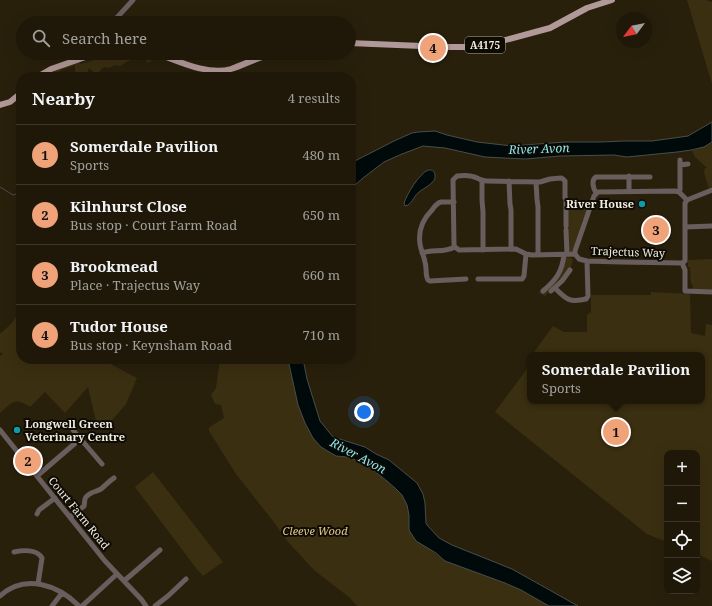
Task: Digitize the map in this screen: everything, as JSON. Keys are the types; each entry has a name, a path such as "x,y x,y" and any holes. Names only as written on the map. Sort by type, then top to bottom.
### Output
{"main road":[{"name":"A4175","path":"356,43 446,47 483,46 550,28 587,8 612,0"},
{"path":"46,72 77,60"},
{"path":"177,60 204,69 221,71 232,69 255,60"},
{"path":"0,105 10,102 16,97"}],"street":[{"path":"118,16 133,0"},
{"path":"679,192 680,162 688,164"},
{"path":"543,291 553,283 560,273 565,254 565,181 558,178 536,182 482,181 478,178 469,176 455,177 453,180 454,245 459,250 511,249 519,250 526,254 538,255 565,254 575,254"},
{"path":"629,191 629,176 650,176"},
{"name":"Trajectus Way","path":"629,176 595,177 593,180 593,188 596,193 575,254 579,259 587,261 682,263"},
{"path":"482,181 483,250"},
{"path":"509,181 511,249"},
{"path":"536,182 538,207 538,255"},
{"path":"712,190 687,200 685,203 685,261 682,263 685,270 685,291 712,292"},
{"path":"596,193 600,191 675,191 679,192 687,200"},
{"path":"566,201 569,203 591,204"},
{"path":"454,202 440,203 435,206 424,219 420,236 420,245 426,263 428,280 466,279"},
{"path":"685,227 712,226"},
{"path":"422,253 427,251 447,250 455,247"},
{"path":"478,279 522,279 524,276 526,254"},
{"path":"570,270 553,290 568,300 586,299 588,296 587,261"},
{"name":"Court Farm Road","path":"0,430 105,561 146,606"},
{"path":"73,430 102,464"},
{"path":"37,476 80,439"},
{"path":"70,517 84,506 85,497 101,489 114,478"},
{"path":"38,511 55,498"},
{"path":"18,550 33,551 41,555 42,558 38,584"},
{"path":"124,581 160,550"},
{"path":"82,606 117,574"},
{"path":"155,606 186,579"},
{"path":"0,596 13,587 38,584 52,587 62,592 79,606"},
{"path":"52,606 62,592"}],"green space":[{"path":"687,0 706,0 712,2 712,84"},
{"path":"95,60 131,60 120,66 115,65 109,68 102,68 99,72 94,72 89,68 88,72 76,72 75,65 59,72 52,72 79,61 80,64"},
{"path":"712,143 712,187 709,188 704,173 705,168 707,168 695,157 692,151"},
{"path":"568,207 587,208 586,217 582,221 573,252 568,252"},
{"path":"565,257 573,260 570,270 545,296 538,293 552,283"},
{"path":"712,259 712,290 693,290 688,260"},
{"path":"651,292 690,294 691,333 705,336 706,324 712,325 712,561 700,555 700,450 664,450 664,541 647,534 495,412 527,369 527,404 705,404 705,352 534,352 553,326 564,332 587,332 587,315 591,312 591,295 651,295"},
{"path":"16,317 16,364 110,364 137,378 126,404 106,427 102,423 96,421 88,387 65,413 45,392 30,407 20,402 14,402 0,413 0,356 3,354 0,352 0,334"},
{"name":"Cleeve Wood","path":"219,364 289,364 298,405 313,438 321,447 336,456 347,457 364,463 396,489 402,495 407,505 409,530 412,536 445,561 505,583 521,590 549,606 357,606 350,598 314,570 288,542 236,474 209,431 211,426 224,418 221,405 215,404 211,395 216,388"},
{"path":"153,472 223,562 203,576 135,487"}],"water":[{"name":"River Avon","path":"712,122 712,142 704,147 677,152 627,157 614,155 560,156 525,159 485,157 445,148 423,146 384,162 356,184 356,160 394,141 418,132 435,131 477,142 512,146 565,142 652,141 688,136"},
{"path":"428,170 432,170 434,172 434,180 416,195 411,203 405,206 404,203 414,185"},
{"name":"River Avon","path":"289,364 304,364 320,421 333,437 365,447 389,460 417,483 423,494 426,523 439,538 452,545 512,569 578,606 549,606 521,590 505,583 445,561 436,553 416,541 409,530 407,505 402,495 364,463 347,457 336,456 321,447 313,438 298,405"}],"waterway":[{"path":"0,187 13,195 16,194"}],"place":[{"name":"Tudor House","path":"433,48"},
{"name":"River House","path":"642,204"},
{"name":"Brookmead","path":"656,230"},
{"name":"Longwell Green Veterinary Centre","path":"17,430"},
{"name":"Somerdale Pavilion","path":"616,432"},
{"name":"Kilnhurst Close","path":"28,461"}]}
